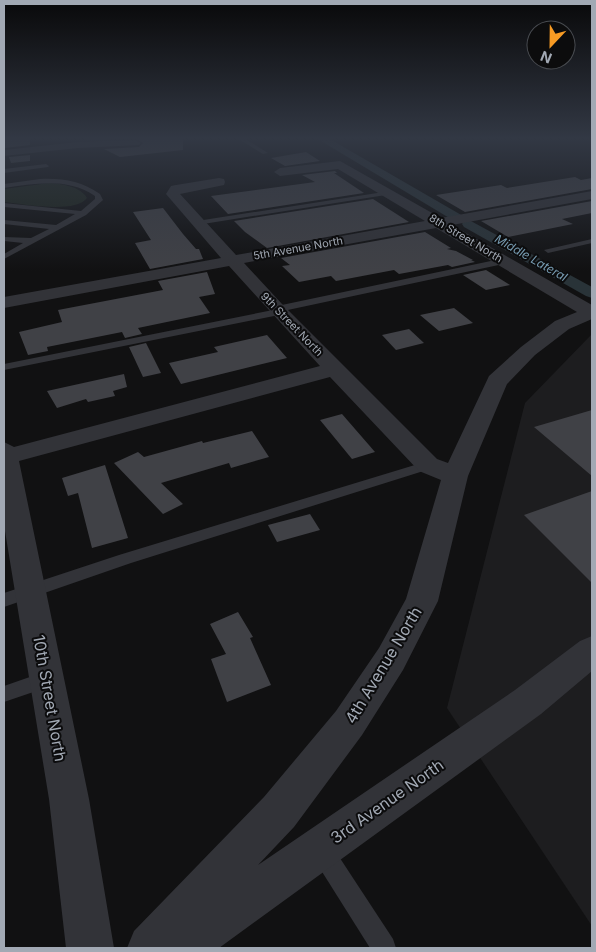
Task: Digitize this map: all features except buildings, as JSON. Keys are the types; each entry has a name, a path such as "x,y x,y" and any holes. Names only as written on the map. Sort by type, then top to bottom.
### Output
{"street":[{"name":"9th Street North","path":"216,182 176,189 173,194 197,223 335,369 442,470"},
{"name":"8th Street North","path":"371,182 592,312"},
{"name":"5th Avenue North","path":"4,302 231,259 592,195"},
{"name":"4th Avenue North","path":"152,948 279,812 349,723 391,659 422,601 442,470 497,381 528,351 562,325 592,312"},
{"path":"4,453 335,369"},
{"name":"10th Street North","path":"4,453 17,596 47,679 69,800 90,948"},
{"name":"3rd Avenue North","path":"179,948 528,702 592,651"}],"lane":[{"path":"4,186 30,182"},
{"path":"4,257 83,213 99,200 98,195 92,190 72,182"},
{"path":"197,223 390,193"},
{"path":"4,205 83,213"},
{"path":"4,222 57,227"},
{"path":"4,239 32,241"},
{"path":"548,250 592,241"},
{"path":"4,367 504,261"},
{"path":"17,596 125,560 442,470"},
{"path":"4,694 47,679"},
{"path":"320,848 384,948"}],"shaded area":[{"path":"49,183 75,188 87,198 81,203 61,207 4,202 4,189"},
{"path":"592,334 592,926 447,708 525,403"}],"waterway":[{"name":"Middle Lateral","path":"398,182 456,216"},
{"name":"Middle Lateral","path":"469,224 592,293"}]}
